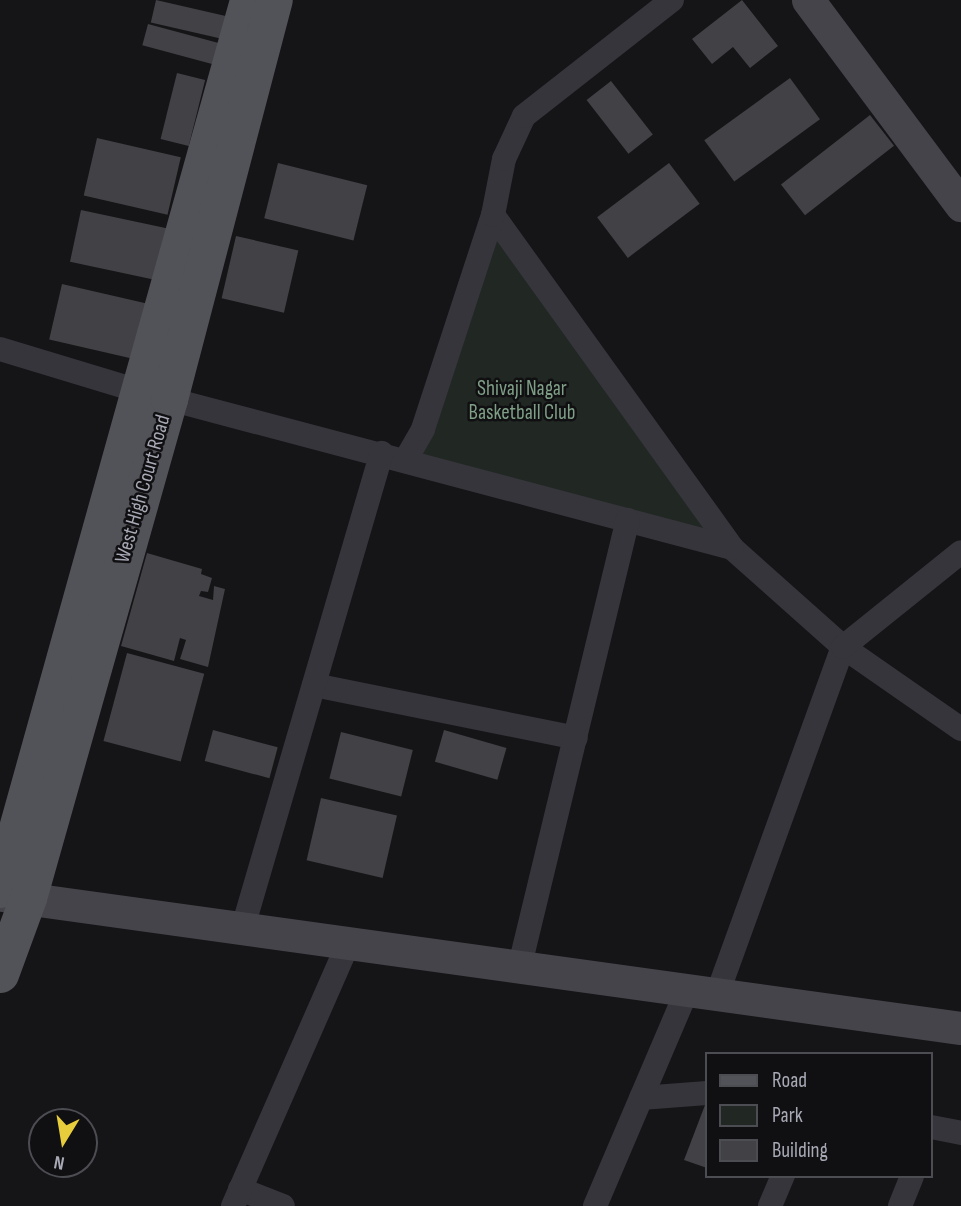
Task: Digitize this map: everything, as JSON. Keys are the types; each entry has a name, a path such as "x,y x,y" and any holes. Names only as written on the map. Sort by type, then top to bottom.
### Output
{"main road":[{"name":"West High Court Road","path":"154,395 248,0"},
{"name":"West High Court Road","path":"0,974 9,894 154,395 274,0"}],"street":[{"path":"243,927 314,685 394,456 423,429 493,215 504,159 524,116 672,0"},
{"path":"808,0 961,205"},
{"path":"493,215 732,548 843,647 961,729"},
{"path":"0,349 154,395 394,456 732,548"},
{"path":"520,965 628,520"},
{"path":"595,1206 641,1098 703,990 843,647 961,552"},
{"path":"314,685 576,738"},
{"path":"9,894 961,1028"},
{"path":"283,1206 236,1197 349,942"},
{"path":"641,1098 706,1093"},
{"path":"933,1127 961,1133"},
{"path":"770,1206 782,1178"},
{"path":"900,1206 911,1178"}],"green space":[{"name":"Shivaji Nagar Basketball Club","path":"496,229 732,548 415,456"}],"building":[{"path":"156,0 230,17 225,40 151,22"},
{"path":"742,0 778,46 750,68 733,47 712,64 692,39"},
{"path":"148,24 220,43 215,65 142,45"},
{"path":"177,73 205,80 189,146 161,139"},
{"path":"790,78 820,119 734,182 704,140"},
{"path":"611,81 653,135 628,154 587,100"},
{"path":"870,115 894,146 805,215 781,185"},
{"path":"97,138 181,157 168,215 84,195"},
{"path":"278,163 367,185 353,241 264,218"},
{"path":"669,163 700,204 628,258 597,217"},
{"path":"81,210 169,229 158,281 70,262"},
{"path":"236,236 298,250 284,313 222,298"},
{"path":"62,284 147,304 134,359 49,340"},
{"path":"147,553 202,569 201,574 212,578 208,592 201,591 199,596 213,600 214,586 225,589 208,667 180,659 186,640 180,638 174,661 121,646"},
{"path":"127,653 204,674 181,762 103,741"},
{"path":"213,730 278,747 269,778 205,761"},
{"path":"444,730 506,748 497,780 435,762"},
{"path":"341,732 413,750 401,796 329,779"},
{"path":"321,798 397,816 383,878 307,860"},
{"path":"705,1105 706,1168 684,1160"}]}
